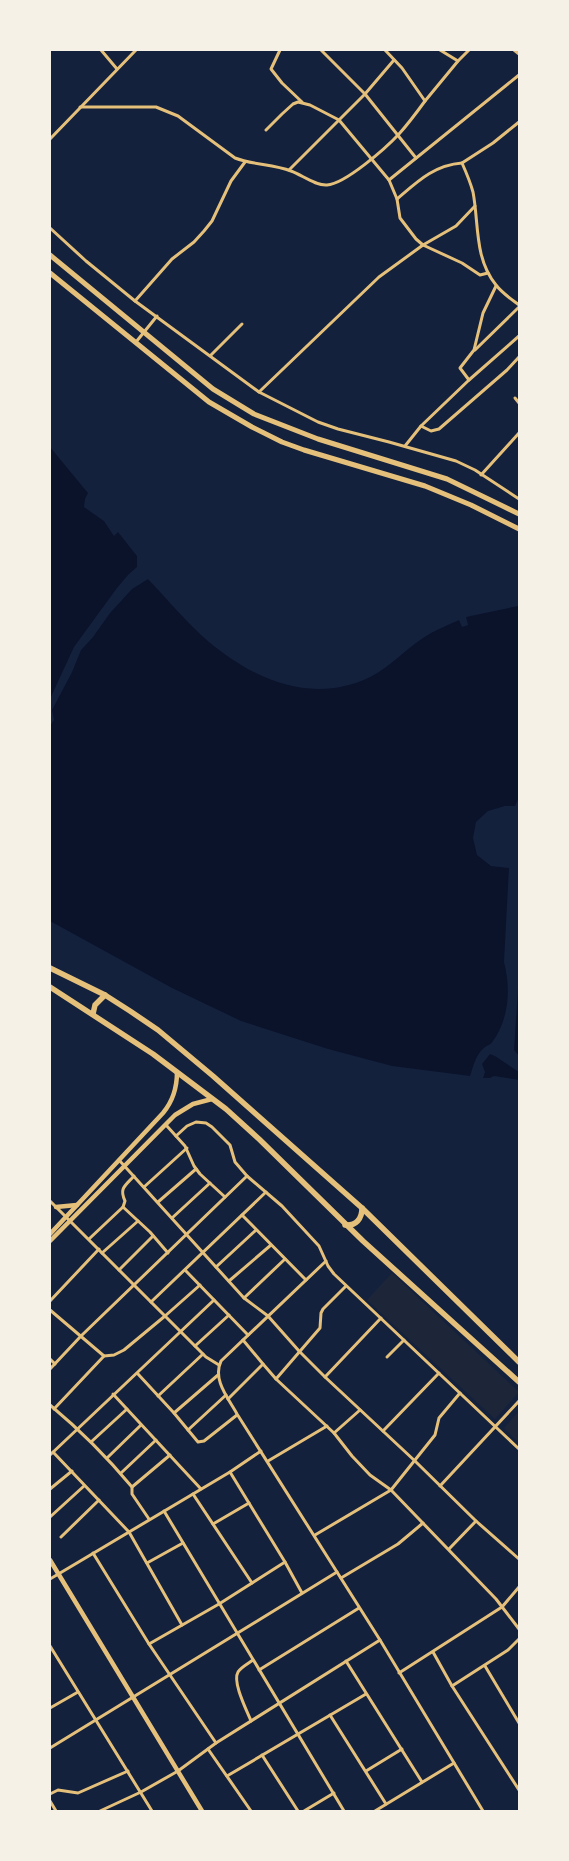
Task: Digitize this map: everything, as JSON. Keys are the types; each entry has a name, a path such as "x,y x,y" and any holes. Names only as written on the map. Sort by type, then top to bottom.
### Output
{"highway":[{"path":"50,968 104,995 152,1026 200,1065 362,1208 519,1362"},
{"path":"50,987 177,1070 213,1098 259,1139 345,1225 519,1382"},
{"path":"93,1014 97,1002 104,995"},
{"path":"345,1225 351,1225 359,1220 362,1208"}],"main road":[{"path":"50,255 214,389 254,414 318,440 447,479 519,514"},
{"path":"50,274 209,402 252,428 304,450 425,486 471,505 519,529"}],"street":[{"path":"101,50 117,69"},
{"path":"50,139 136,50"},
{"path":"280,50 272,65 273,73 303,102 339,120 389,180 397,199 400,218 407,230 423,245 450,257 480,275 488,274"},
{"path":"320,50 365,94 416,158"},
{"path":"385,50 425,101"},
{"path":"440,50 458,61"},
{"path":"80,107 156,107 168,110 228,153 245,162 290,170 320,184 327,185 347,177 398,135 469,50"},
{"path":"514,50 519,54"},
{"path":"290,170 365,94 394,60"},
{"path":"389,180 519,75"},
{"path":"266,130 293,104 303,102"},
{"path":"397,199 430,172 440,167 462,163 493,143 519,122"},
{"path":"135,301 172,259 194,242 212,221 231,181 245,162"},
{"path":"462,163 470,180 478,239 488,274 496,286 519,306 474,350 460,368 469,380"},
{"path":"259,392 379,277 423,245 456,226 475,206"},
{"path":"50,228 86,261 135,301 212,355 259,392 338,430 405,446 467,465 481,476 518,497"},
{"path":"474,350 483,313 496,286"},
{"path":"136,342 156,316"},
{"path":"212,355 242,324"},
{"path":"405,446 421,426 519,336"},
{"path":"421,426 431,431 439,429 507,370 519,357"},
{"path":"514,398 519,403"},
{"path":"481,476 519,433"},
{"path":"50,1241 78,1204 166,1109 174,1093 177,1070"},
{"path":"50,1234 125,1166 165,1124 186,1107 213,1098"},
{"path":"176,1136 193,1123 203,1122 230,1144 235,1162 247,1176 282,1206 320,1246 332,1271 346,1286 519,1449"},
{"path":"165,1124 187,1148 196,1169 225,1197"},
{"path":"144,1187 187,1148"},
{"path":"120,1160 244,1298 268,1316 325,1377 476,1521 519,1559"},
{"path":"158,1202 196,1169"},
{"path":"89,1240 124,1207 125,1201 122,1190 134,1176"},
{"path":"50,1369 81,1336 247,1176"},
{"path":"172,1218 210,1183"},
{"path":"151,1302 266,1192"},
{"path":"50,1201 203,1354 219,1365"},
{"path":"56,1207 78,1204"},
{"path":"124,1207 168,1252"},
{"path":"242,1215 306,1280"},
{"path":"102,1253 138,1221"},
{"path":"216,1267 256,1230"},
{"path":"119,1270 154,1236"},
{"path":"229,1281 271,1245"},
{"path":"50,1301 99,1249"},
{"path":"244,1298 284,1259"},
{"path":"326,1261 219,1365 218,1375 227,1397 380,1640 483,1811"},
{"path":"185,1270 248,1335"},
{"path":"50,1310 104,1356 109,1356 119,1353 200,1285"},
{"path":"276,1379 320,1328 321,1313 346,1286"},
{"path":"182,1625 129,1532 72,1472 52,1454 214,1300"},
{"path":"195,1346 228,1315"},
{"path":"325,1377 380,1318"},
{"path":"243,1340 276,1379 334,1433 370,1475 392,1490 449,1549 502,1606 519,1630"},
{"path":"388,1357 404,1340"},
{"path":"158,1396 203,1354"},
{"path":"54,1409 104,1356"},
{"path":"50,1360 55,1364"},
{"path":"188,1430 263,1364"},
{"path":"383,1431 438,1373"},
{"path":"138,1374 198,1442 201,1442 238,1414"},
{"path":"174,1413 218,1375"},
{"path":"315,1535 392,1490 435,1435 439,1418 460,1393"},
{"path":"113,1394 202,1489"},
{"path":"440,1486 519,1401"},
{"path":"50,1406 91,1442 121,1473 132,1487 132,1494 150,1520"},
{"path":"91,1442 127,1409"},
{"path":"334,1433 360,1410"},
{"path":"106,1458 141,1425"},
{"path":"268,1461 327,1426"},
{"path":"121,1473 156,1440"},
{"path":"50,1579 202,1489 261,1451"},
{"path":"132,1487 170,1455"},
{"path":"50,1489 72,1472"},
{"path":"230,1472 302,1593"},
{"path":"50,1517 84,1486"},
{"path":"193,1494 252,1584"},
{"path":"60,1537 99,1500"},
{"path":"213,1524 249,1503"},
{"path":"164,1511 344,1811"},
{"path":"449,1549 476,1521"},
{"path":"341,1578 398,1544 423,1523"},
{"path":"147,1563 183,1543"},
{"path":"93,1553 149,1644 216,1743"},
{"path":"50,1560 202,1811"},
{"path":"149,1644 220,1604 285,1562"},
{"path":"50,1748 337,1572"},
{"path":"400,1673 502,1606 519,1587"},
{"path":"259,1670 359,1608"},
{"path":"100,1811 141,1792 178,1771 216,1743 380,1640"},
{"path":"452,1686 485,1666 519,1640"},
{"path":"50,1646 152,1811"},
{"path":"433,1652 452,1686 519,1790"},
{"path":"252,1720 240,1699 237,1676 238,1672 253,1660"},
{"path":"346,1661 422,1782"},
{"path":"485,1666 519,1723"},
{"path":"50,1708 78,1692"},
{"path":"227,1776 366,1694"},
{"path":"330,1715 386,1804"},
{"path":"208,1749 251,1811"},
{"path":"366,1771 402,1749"},
{"path":"262,1755 298,1811"},
{"path":"375,1811 454,1763"},
{"path":"50,1794 58,1790 75,1794 128,1771"},
{"path":"304,1811 334,1794"},
{"path":"50,1801 56,1811"}],"shaded area":[{"path":"50,447 88,493 84,507 104,521 114,536 118,532 137,556 137,567 117,588 74,647 50,699"},
{"path":"148,579 193,627 227,656 265,677 285,684 306,688 327,689 348,685 370,677 386,667 415,643 438,629 459,620 462,627 468,625 466,617 518,606 519,797 515,806 505,806 488,811 476,822 473,838 477,855 491,866 509,868 504,962 508,993 507,1003 498,1032 492,1042 479,1054 470,1076 392,1066 328,1049 241,1021 172,988 50,921 50,726 54,720 52,710 81,650 132,589"},
{"path":"519,974 519,1056 514,1050"},
{"path":"490,1054 519,1072 519,1080 494,1076 483,1078 485,1072 482,1064"},
{"path":"392,1273 519,1392 495,1419 367,1300"},
{"path":"519,1411 519,1443 504,1428"}]}
